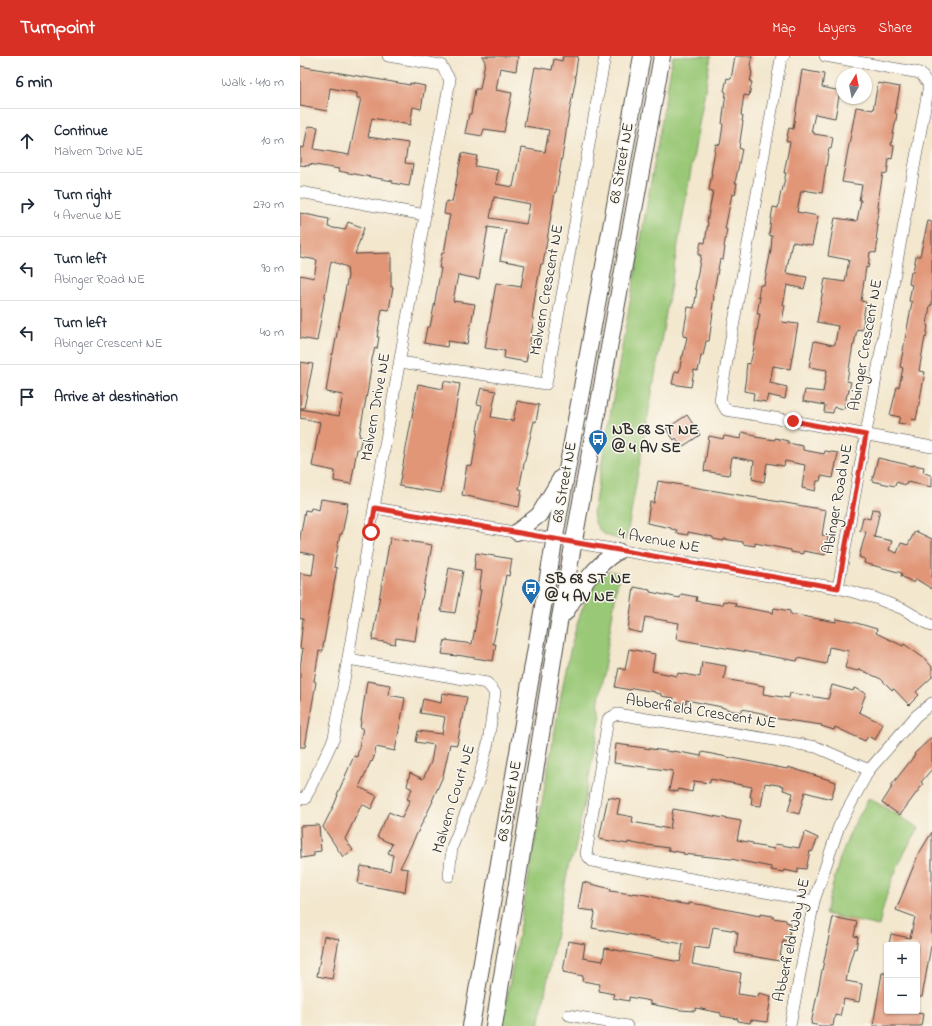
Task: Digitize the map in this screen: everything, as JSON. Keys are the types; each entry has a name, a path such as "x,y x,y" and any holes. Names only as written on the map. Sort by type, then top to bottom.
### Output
{"main road":[{"name":"68 Street NE","path":"471,1026 567,468 642,56"},
{"name":"68 Street NE","path":"494,1026 560,623 662,56"},
{"path":"517,532 539,515 567,468"},
{"path":"560,623 580,587 588,577 596,568 618,551"}],"street":[{"name":"Malvern Drive NE","path":"300,798 305,799 334,738 450,80 442,66 388,56"},
{"name":"Malvern Crescent NE","path":"400,362 546,384 605,56"},
{"name":"Abinger Crescent NE","path":"784,56 781,59 720,400 726,410 866,435 929,85 920,73 825,56"},
{"path":"300,192 425,215"},
{"name":"Abinger Road NE","path":"838,588 866,435 932,447"},
{"name":"4 Avenue NE","path":"375,508 838,588 875,598 903,609 932,626"},
{"name":"Malvern Court NE","path":"348,660 487,683 495,693 488,743 478,782 452,847 449,876"},
{"name":"Abberfield Way NE","path":"790,1026 814,901 839,826 869,770 916,716 932,703"},
{"name":"Abberfield Crescent NE","path":"814,901 592,861 586,854 608,720 617,714 816,747 869,770"},
{"path":"569,1015 627,1026"}],"green space":[{"path":"673,56 711,56 626,541 608,536 600,530 594,520 593,513"},
{"path":"610,571 619,573 598,707 601,715 574,855 569,863 539,1026 502,1026 560,701 574,634 586,599 594,585 602,575"},
{"path":"869,798 919,828 905,851 889,887 879,926 825,914 840,858 852,828"}],"building":[{"path":"482,56 518,56 516,71 500,68 496,90 512,93 504,132 484,129 482,136 465,133 469,114 471,114 475,89 480,89 485,62"},
{"path":"563,56 578,56 576,77 556,192 543,264 541,264 536,290 532,318 534,319 526,362 504,358 505,351 485,348 496,283 521,287 525,265 500,260 506,230 488,227 479,279 458,275 453,301 475,304 467,344 448,341 447,347 424,343 427,327 430,327 441,268 439,268 442,253 444,253 449,224 450,215 444,214 446,201 452,202 462,153 477,156 475,166 498,170 496,184 513,187 521,148 545,152 549,130 524,126 535,67 552,70 554,59 562,61","holes":["494,197 530,204 526,224 490,218"]},
{"path":"735,56 752,56 750,66 752,72 750,82 752,82 749,96 744,95 741,115 743,116 743,121 739,148 742,149 735,183 737,183 735,195 732,194 725,229 727,229 723,260 720,259 713,296 713,312 709,341 706,341 698,371 694,370 691,387 672,384 675,371 679,372 687,337 683,336 688,307 694,308 697,289 695,289 701,255 698,255 701,242 705,243 707,222 713,191 709,190 711,173 716,144 720,145 723,125 726,92 724,91 727,78 731,79"},
{"path":"300,66 410,85 410,83 425,86 421,109 413,107 410,125 372,118 368,137 408,143 405,163 413,164 409,186 392,183 393,181 338,171 339,169 309,164 309,166 300,165 300,147 304,148 308,126 318,127 314,149 349,155 361,98 357,98 357,93 330,88 327,111 300,106"},
{"path":"802,70 824,74 822,87 836,90 836,104 838,104 835,118 815,114 811,132 814,132 814,134 833,137 831,149 829,148 822,193 801,191 797,212 818,216 812,245 792,242 786,273 807,277 804,289 787,285 783,305 785,305 782,322 798,324 790,369 773,366 770,383 787,387 785,399 768,395 766,402 753,400 754,393 744,391 747,363 750,364 760,314 757,314 760,297 758,297 760,285 764,285 771,250 772,236 769,235 773,207 778,208 786,173 784,173 790,142 786,141 789,128 793,129"},
{"path":"878,83 900,87 891,145 894,146 892,159 889,158 887,174 883,173 876,224 878,225 876,240 878,241 876,253 870,252 868,268 866,267 861,301 866,302 864,318 862,330 857,329 853,345 847,381 851,382 844,409 834,407 833,413 824,412 825,405 803,401 805,390 823,392 827,370 809,367 814,341 833,345 835,344 838,326 817,322 825,279 845,282 849,260 828,256 835,218 857,221 862,185 842,182 856,107 873,110"},
{"path":"300,213 329,219 328,227 345,230 348,222 364,228 355,254 391,253 391,287 393,287 389,310 382,309 377,337 379,337 377,349 375,348 372,359 359,436 362,437 359,449 357,449 351,484 334,481 335,471 312,466 320,422 300,418 300,409 339,416 343,395 326,392 332,353 333,354 348,276 347,267 331,261 317,341 300,338 300,275 314,278 317,260 300,257"},
{"path":"928,221 932,222 932,305 930,305 926,338 925,337 919,371 925,372 916,420 912,419 911,425 898,423 900,417 890,415 897,387 899,387 903,368 900,367 912,302 909,301 912,285 909,284 911,272 913,272 916,256 920,256"},
{"path":"300,362 313,364 304,408 300,408"},
{"path":"444,381 460,384 441,493 399,486 418,384 443,389"},
{"path":"481,388 496,391 491,417 513,421 517,401 539,405 519,489 522,490 519,507 462,495 467,465 472,466 482,405 477,404"},
{"path":"687,415 700,435 682,447 676,438 674,440 666,429"},
{"path":"742,432 755,435 755,437 775,440 775,438 788,441 788,443 803,446 803,450 824,454 825,451 838,453 833,478 821,476 820,481 817,481 815,491 802,488 805,465 785,461 784,466 767,463 764,482 752,479 754,461 734,457 732,457 729,475 704,471 709,436 723,439 724,436 741,439"},
{"path":"878,458 924,467 923,472 932,476 932,487 907,482 906,485 896,482 895,486 872,481"},
{"path":"658,481 826,510 822,535 828,536 825,555 803,551 803,554 791,552 791,550 755,543 755,546 743,544 743,542 724,539 724,541 713,539 713,537 688,532 688,535 676,533 677,530 647,523 650,502 654,503"},
{"path":"321,499 348,503 334,567 337,568 322,652 319,651 314,681 316,682 305,747 300,747 300,667 303,649 300,648 303,619 300,618 300,573 312,575 315,555 300,552 300,538 305,510 310,511 311,508 319,510"},
{"path":"872,509 880,510 874,537 892,541 889,550 897,553 901,543 908,545 915,531 932,539 932,589 916,579 914,583 901,576 902,573 864,563 865,559 859,557 866,532 860,531 863,517 870,519"},
{"path":"390,538 432,545 421,599 415,641 396,638 395,644 372,640"},
{"path":"476,553 512,559 509,576 506,575 493,644 496,644 493,661 442,654 445,640 472,644 481,590 479,590 482,571 474,570"},
{"path":"449,568 463,571 455,613 441,611"},
{"path":"634,587 680,598 681,594 697,597 696,601 722,605 723,601 736,603 735,606 773,613 774,608 790,611 790,614 836,622 836,619 877,629 876,633 903,646 904,644 925,659 932,667 932,677 916,692 919,695 909,705 894,689 892,690 881,679 859,669 858,671 845,668 849,651 829,647 826,664 798,658 797,661 676,639 679,623 645,617 642,633 628,630"},
{"path":"629,649 655,654 652,671 677,676 678,673 700,677 702,662 726,666 724,679 764,686 763,694 789,698 790,693 828,699 832,685 853,691 854,688 866,693 859,712 883,724 875,740 868,736 865,741 835,727 834,730 821,726 822,725 772,718 765,715 766,714 742,709 741,712 728,710 717,706 686,700 686,704 673,702 674,698 661,696 661,694 655,692 633,688 630,690 615,687 619,668 625,670"},
{"path":"367,681 390,685 388,695 405,698 395,751 376,747 372,762 371,761 359,787 377,796 371,809 362,804 345,839 353,850 343,857 323,827 335,803 354,756 357,757 363,728 360,728"},
{"path":"442,693 467,697 463,719 457,745 450,744 443,776 433,801 400,868 408,869 405,892 358,884 361,866 390,871 393,855 388,853 392,844 377,837 389,812 402,818 410,800 407,799 412,789 407,786 410,773 423,779 431,762 434,745 416,742 418,731 442,734 445,717 420,713 423,699 441,703"},
{"path":"932,737 932,769 921,782 923,784 900,815 882,803 892,787 890,787 915,755 914,754"},
{"path":"616,744 701,756 702,752 787,769 788,767 836,782 831,799 805,792 799,814 788,811 793,793 783,790 784,786 765,783 761,806 751,805 752,797 750,797 752,787 710,779 710,783 694,781 692,792 678,789 678,792 669,790 673,771 614,763"},
{"path":"608,797 620,799 617,814 633,817 632,822 670,829 673,809 741,821 737,840 753,843 753,845 774,849 775,844 799,848 805,832 818,838 812,852 810,851 806,869 798,868 798,873 784,870 783,872 771,870 771,867 731,859 683,854 684,853 668,850 669,848 628,842 628,844 599,839"},
{"path":"319,825 321,851 314,852 314,856 301,858 300,826"},
{"path":"932,832 932,946 922,997 920,997 920,942 890,942 891,934 910,938 915,917 896,910 918,855"},
{"path":"583,882 611,889 610,891 646,895 665,901 689,905 689,903 704,905 760,916 760,914 773,916 773,918 786,920 786,922 791,924 788,942 783,941 779,961 735,953 738,933 736,933 736,931 713,927 709,949 695,947 692,964 741,973 738,994 758,997 759,993 771,996 767,1022 751,1020 750,1023 721,1016 721,1013 696,1008 695,1011 681,1010 650,1004 650,1001 629,997 629,1001 613,998 614,994 599,991 600,984 582,981 583,976 563,972 568,941 585,944 583,958 603,961 605,948 680,962 683,944 592,928 595,914 594,911 578,909"},
{"path":"833,917 857,922 854,936 858,937 856,949 854,948 846,981 862,984 859,1002 844,999 840,1016 835,1015 833,1026 821,1026 811,1024"},
{"path":"324,936 339,939 332,979 317,976"},
{"path":"882,973 884,973 884,1014 923,1014 921,1026 873,1026"}],"place":[{"name":"NB 68 ST NE @ 4 AV SE","path":"598,456"},
{"name":"SB 68 ST NE @ 4 AV NE","path":"531,605"}],"route":[{"path":"371,532 375,508 838,588 866,435 793,421"}]}
